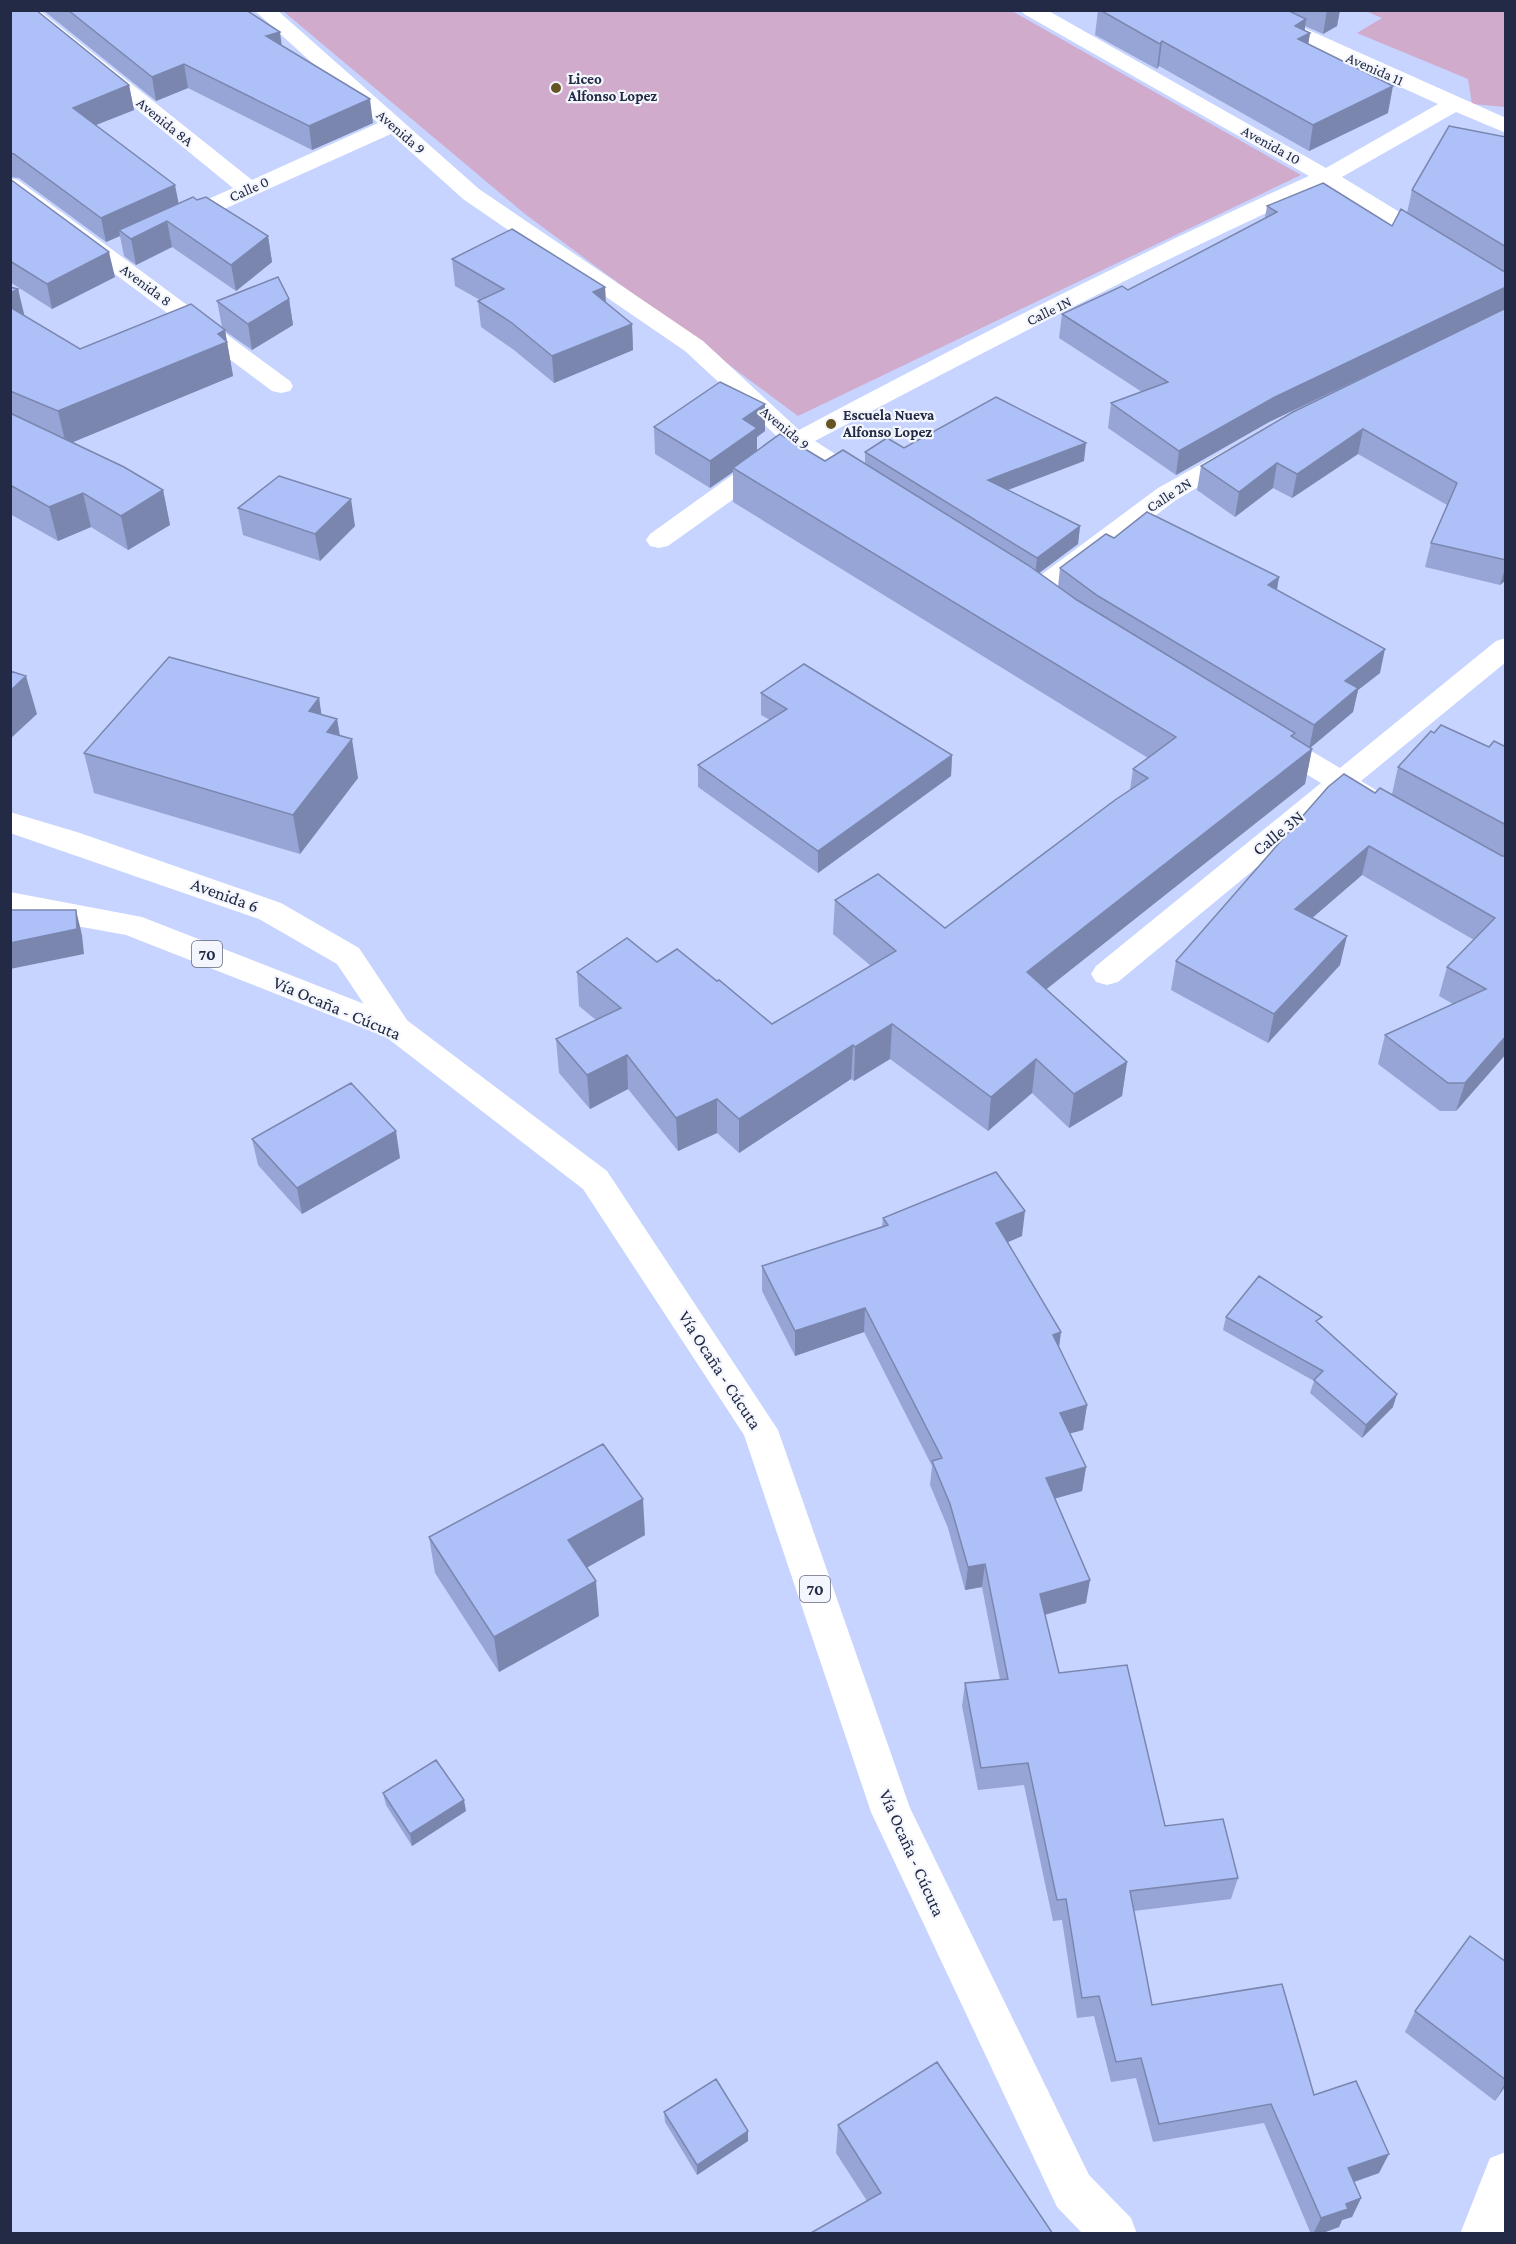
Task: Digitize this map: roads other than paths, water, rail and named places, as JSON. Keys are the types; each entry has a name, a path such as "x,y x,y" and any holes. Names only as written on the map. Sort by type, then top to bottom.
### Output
{"street":[{"name":"Avenida 8A","path":"25,10 249,189"},
{"name":"Avenida 9","path":"264,10 471,194 694,345 797,441 886,498"},
{"name":"Avenida 10","path":"1031,10 1326,177 1506,288"},
{"name":"Avenida 11","path":"1246,10 1506,126"},
{"name":"Calle 1N","path":"659,540 797,441 974,348 1244,214 1326,177 1453,104"},
{"name":"Calle 0","path":"156,231 393,125"},
{"name":"Avenida 8","path":"10,185 115,249 281,386"},
{"name":"Calle 2N","path":"1036,593 1167,494 1259,441"},
{"name":"Calle 3N","path":"1107,974 1506,647"},
{"path":"1248,727 1392,812"},
{"name":"Avenida 6","path":"10,822 69,840 270,911 348,956 397,1029"},
{"name":"Vía Ocaña - Cúcuta","path":"10,903 131,924 397,1029 595,1180 760,1430 891,1812 1073,2191 1115,2234"},
{"path":"1482,2234 1506,2174"}],"place":[{"name":"Liceo Alfonso Lopez","path":"556,88"},
{"name":"Escuela Nueva Alfonso Lopez","path":"831,424"}]}
